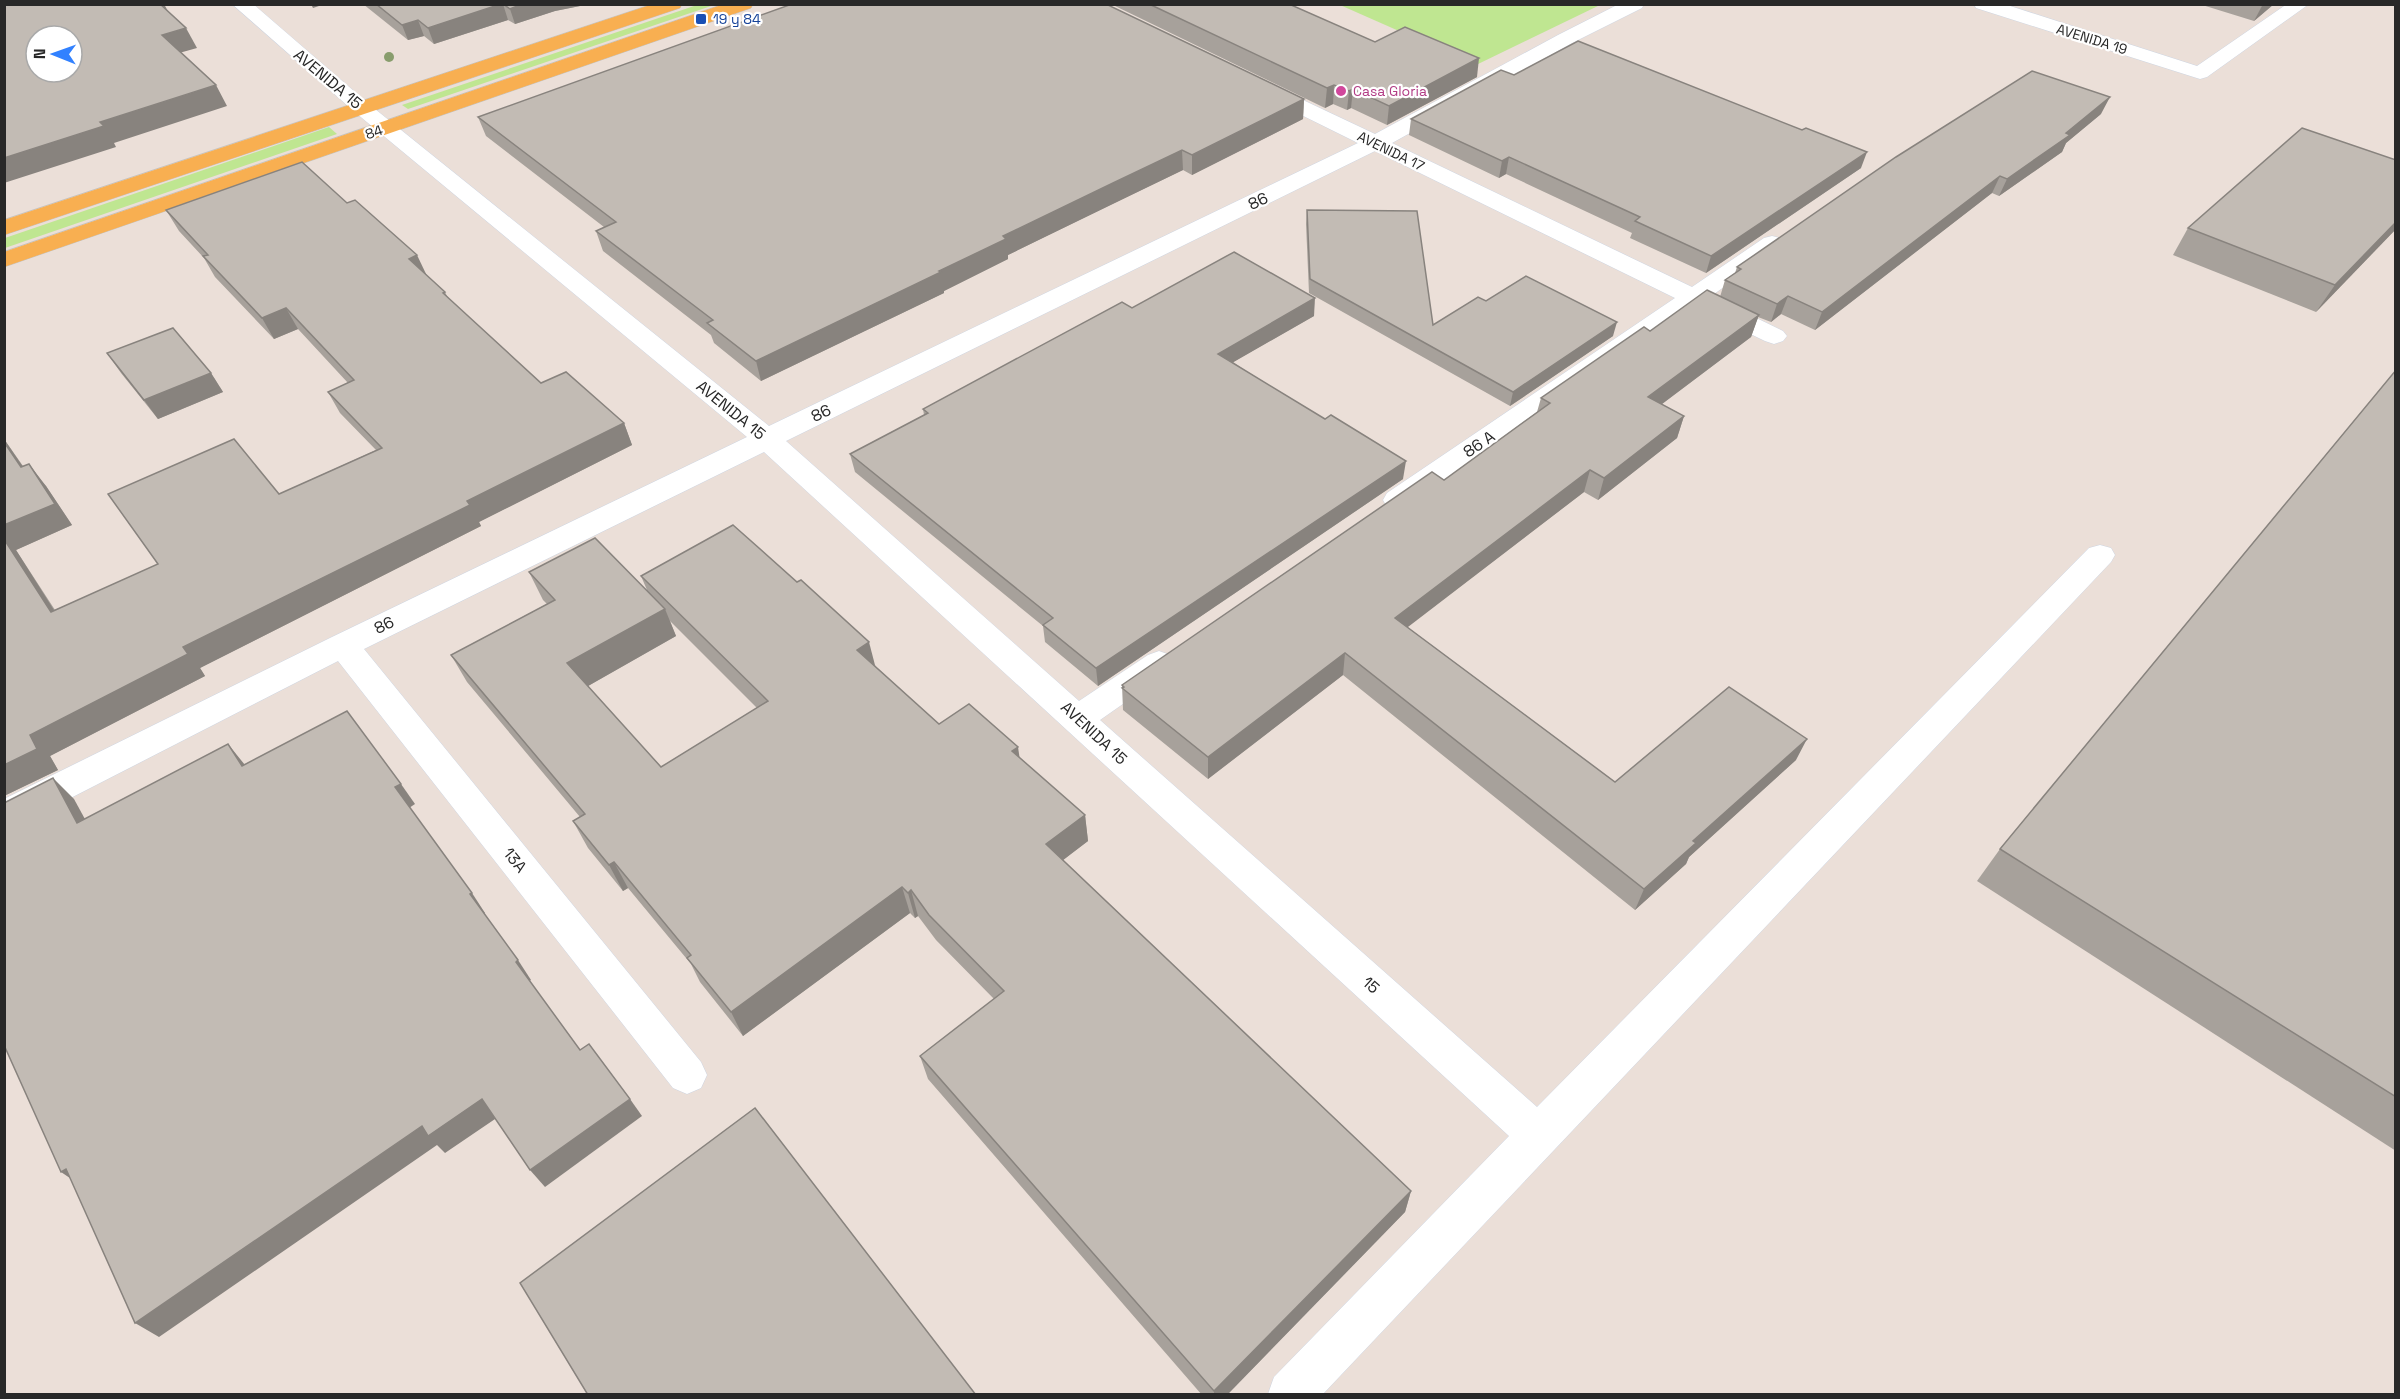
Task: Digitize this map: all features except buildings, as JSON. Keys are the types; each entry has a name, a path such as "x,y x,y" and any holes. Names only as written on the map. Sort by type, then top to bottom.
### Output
{"main road":[{"name":"84","path":"4,228 673,4"},
{"name":"84","path":"4,260 744,4"}],"street":[{"name":"AVENIDA 15","path":"241,4 363,109 767,439 1078,718 1204,836"},
{"name":"86","path":"4,816 343,645 1376,143 1565,39 1635,4"},
{"name":"AVENIDA 19","path":"1983,4 2200,73 2300,4"},
{"name":"AVENIDA 17","path":"1248,82 1774,336"},
{"name":"86 A","path":"1371,518 1791,230"},
{"path":"1292,1395 1538,1135 2100,555"},
{"name":"13A","path":"343,645 687,1075"},
{"path":"1078,718 1186,645"},
{"name":"15","path":"1204,836 1538,1135"}],"green space":[{"path":"697,5 714,5 408,109 402,105"},
{"path":"1340,5 1600,5 1476,65"},
{"path":"329,127 337,134 5,248 5,238"}],"place":[{"name":"19 y 84","path":"701,19"},
{"name":"Casa Gloria","path":"1341,91"}]}
